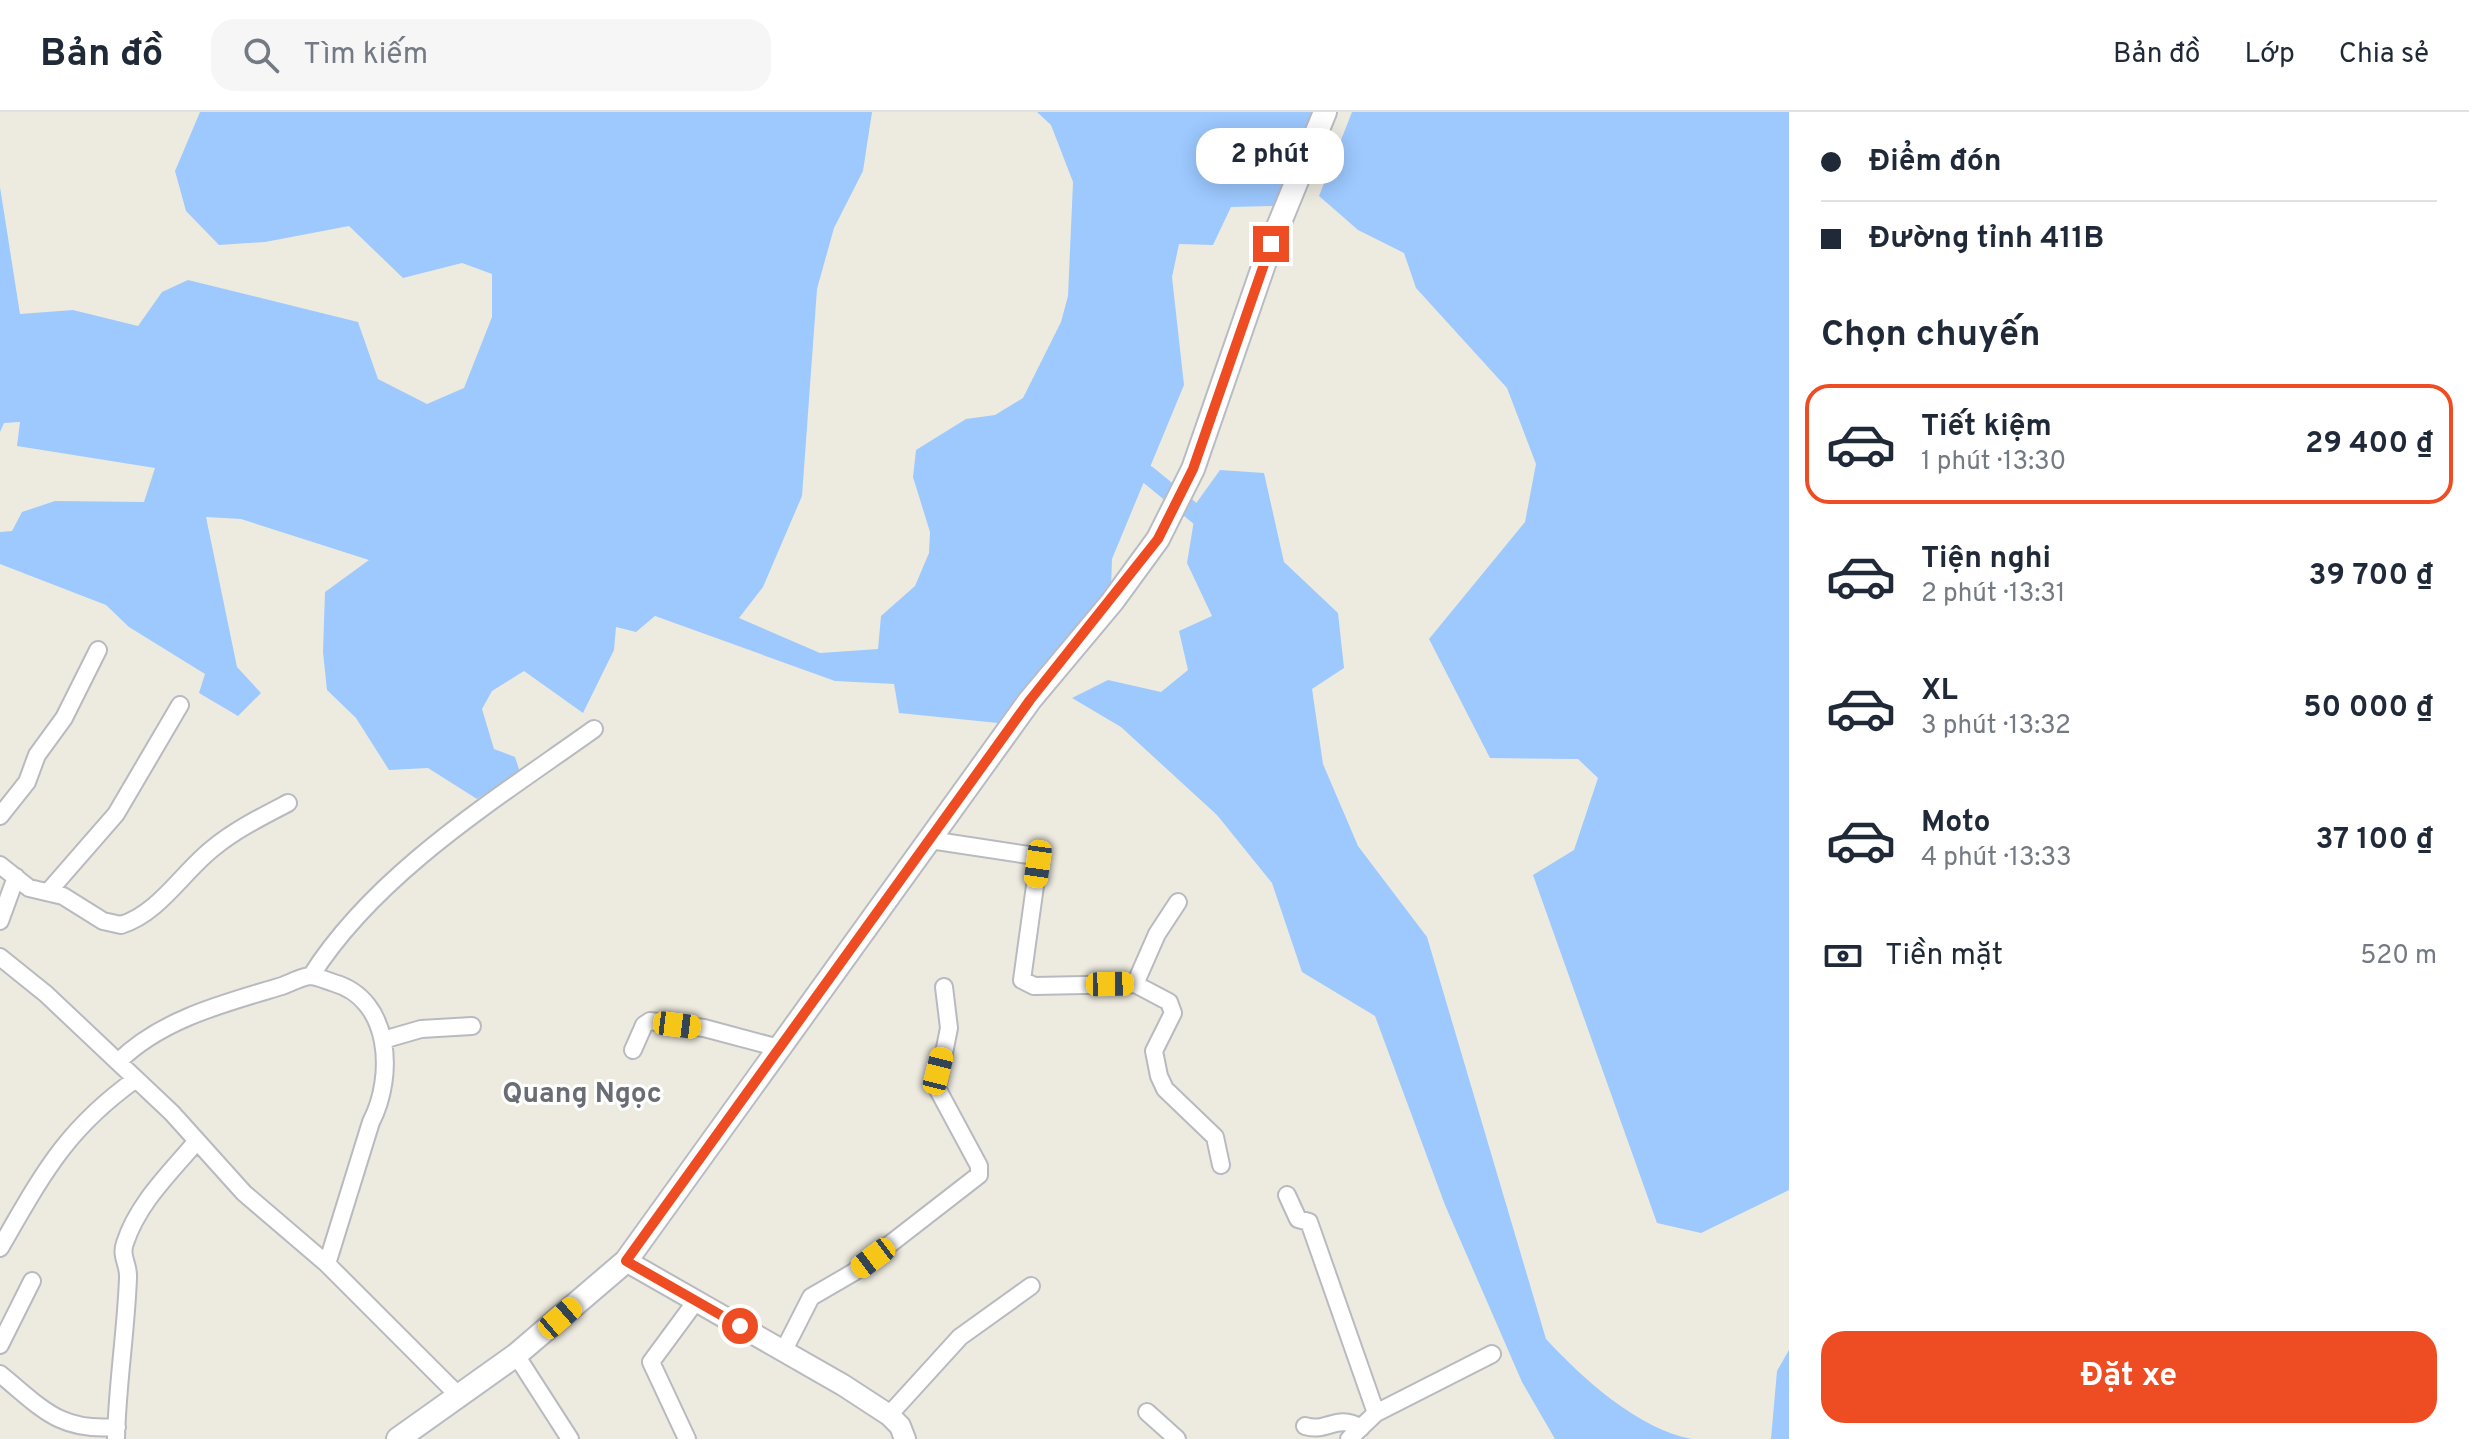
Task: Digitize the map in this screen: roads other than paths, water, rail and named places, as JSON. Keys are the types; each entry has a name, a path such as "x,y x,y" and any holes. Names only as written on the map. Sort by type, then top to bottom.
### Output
{"main road":[{"path":"398,1439 516,1355 626,1261 1030,700 1158,539 1193,469 1271,244 1325,112"}],"street":[{"path":"0,816 27,782 37,755 64,718 98,650"},
{"path":"48,892 116,814 180,705"},
{"path":"311,976 338,936 371,902 470,819 594,729"},
{"path":"0,865 29,888 63,896 114,925 131,922 150,909 212,849 248,823 288,803"},
{"path":"930,840 1035,856 1038,864 1022,980 1034,986 1135,984 1172,1006 1173,1013 1154,1051 1159,1076 1165,1089 1215,1137 1221,1165"},
{"path":"0,921 16,877"},
{"path":"1135,984 1157,934 1178,902"},
{"path":"0,957 136,1079 244,1193 327,1264 458,1395"},
{"path":"118,1062 148,1038 190,1016 311,976 351,988 375,1017 383,1040 385,1071 380,1104 371,1122 327,1264"},
{"path":"784,1350 811,1297 854,1272 979,1175 979,1166 937,1088 949,1028 944,987"},
{"path":"633,1050 644,1025 650,1021 704,1028 779,1048"},
{"path":"383,1040 421,1029 472,1026"},
{"path":"0,1248 61,1146 79,1125 136,1079"},
{"path":"0,1374 65,1424 116,1433 127,1335 129,1275 122,1256 124,1244 142,1208 196,1142"},
{"path":"1287,1195 1298,1219 1309,1222 1376,1413"},
{"path":"626,1261 784,1350 889,1415 900,1426 905,1439"},
{"path":"0,1345 32,1281"},
{"path":"889,1415 960,1337 1031,1286"},
{"path":"687,1439 651,1362 696,1301"},
{"path":"1305,1426 1313,1428 1349,1421 1355,1434 1376,1413 1492,1354"},
{"path":"516,1355 570,1439"},
{"path":"1147,1412 1177,1439"}],"water":[{"path":"200,112 872,112 863,171 834,228 817,289 802,496 763,587 739,618 820,653 878,649 881,616 915,586 929,553 930,532 913,477 916,450 966,419 995,415 1023,398 1061,322 1068,296 1073,182 1051,125 1037,112 1314,112 1273,206 1231,207 1213,245 1179,244 1172,277 1184,385 1112,559 1111,588 998,723 899,713 894,684 835,681 655,616 636,632 616,627 614,650 583,713 524,671 492,691 482,709 494,749 515,757 520,772 477,799 428,768 389,770 356,718 327,690 323,652 325,592 369,560 241,519 206,517 237,667 261,693 238,716 199,693 205,674 129,627 106,605 0,564 0,532 12,531 22,512 55,501 144,502 155,468 17,446 20,422 4,423 0,432 0,187 20,314 73,310 138,326 162,292 188,280 358,322 378,379 427,404 464,388 492,317 492,274 462,263 403,278 349,226 265,242 219,245 186,211 175,171"},
{"path":"1352,112 1789,112 1789,1190 1701,1233 1657,1223 1533,875 1574,850 1598,778 1578,759 1490,758 1429,639 1525,522 1536,464 1507,388 1416,288 1404,253 1358,230 1319,196"},
{"path":"1220,470 1264,473 1284,562 1338,613 1344,668 1312,689 1323,764 1358,846 1427,937 1546,1339 1576,1370 1612,1400 1651,1425 1692,1439 1555,1439 1522,1382 1445,1205 1375,1016 1302,972 1272,883 1217,815 1121,727 1072,698 1108,680 1161,692 1188,670 1179,631 1212,616 1187,563 1197,502"},
{"path":"1789,1350 1789,1439 1771,1439 1777,1371"}],"waterway":[{"path":"1147,474 1213,528"}],"district":[{"name":"Quang Ngọc","path":"582,1095"}]}
